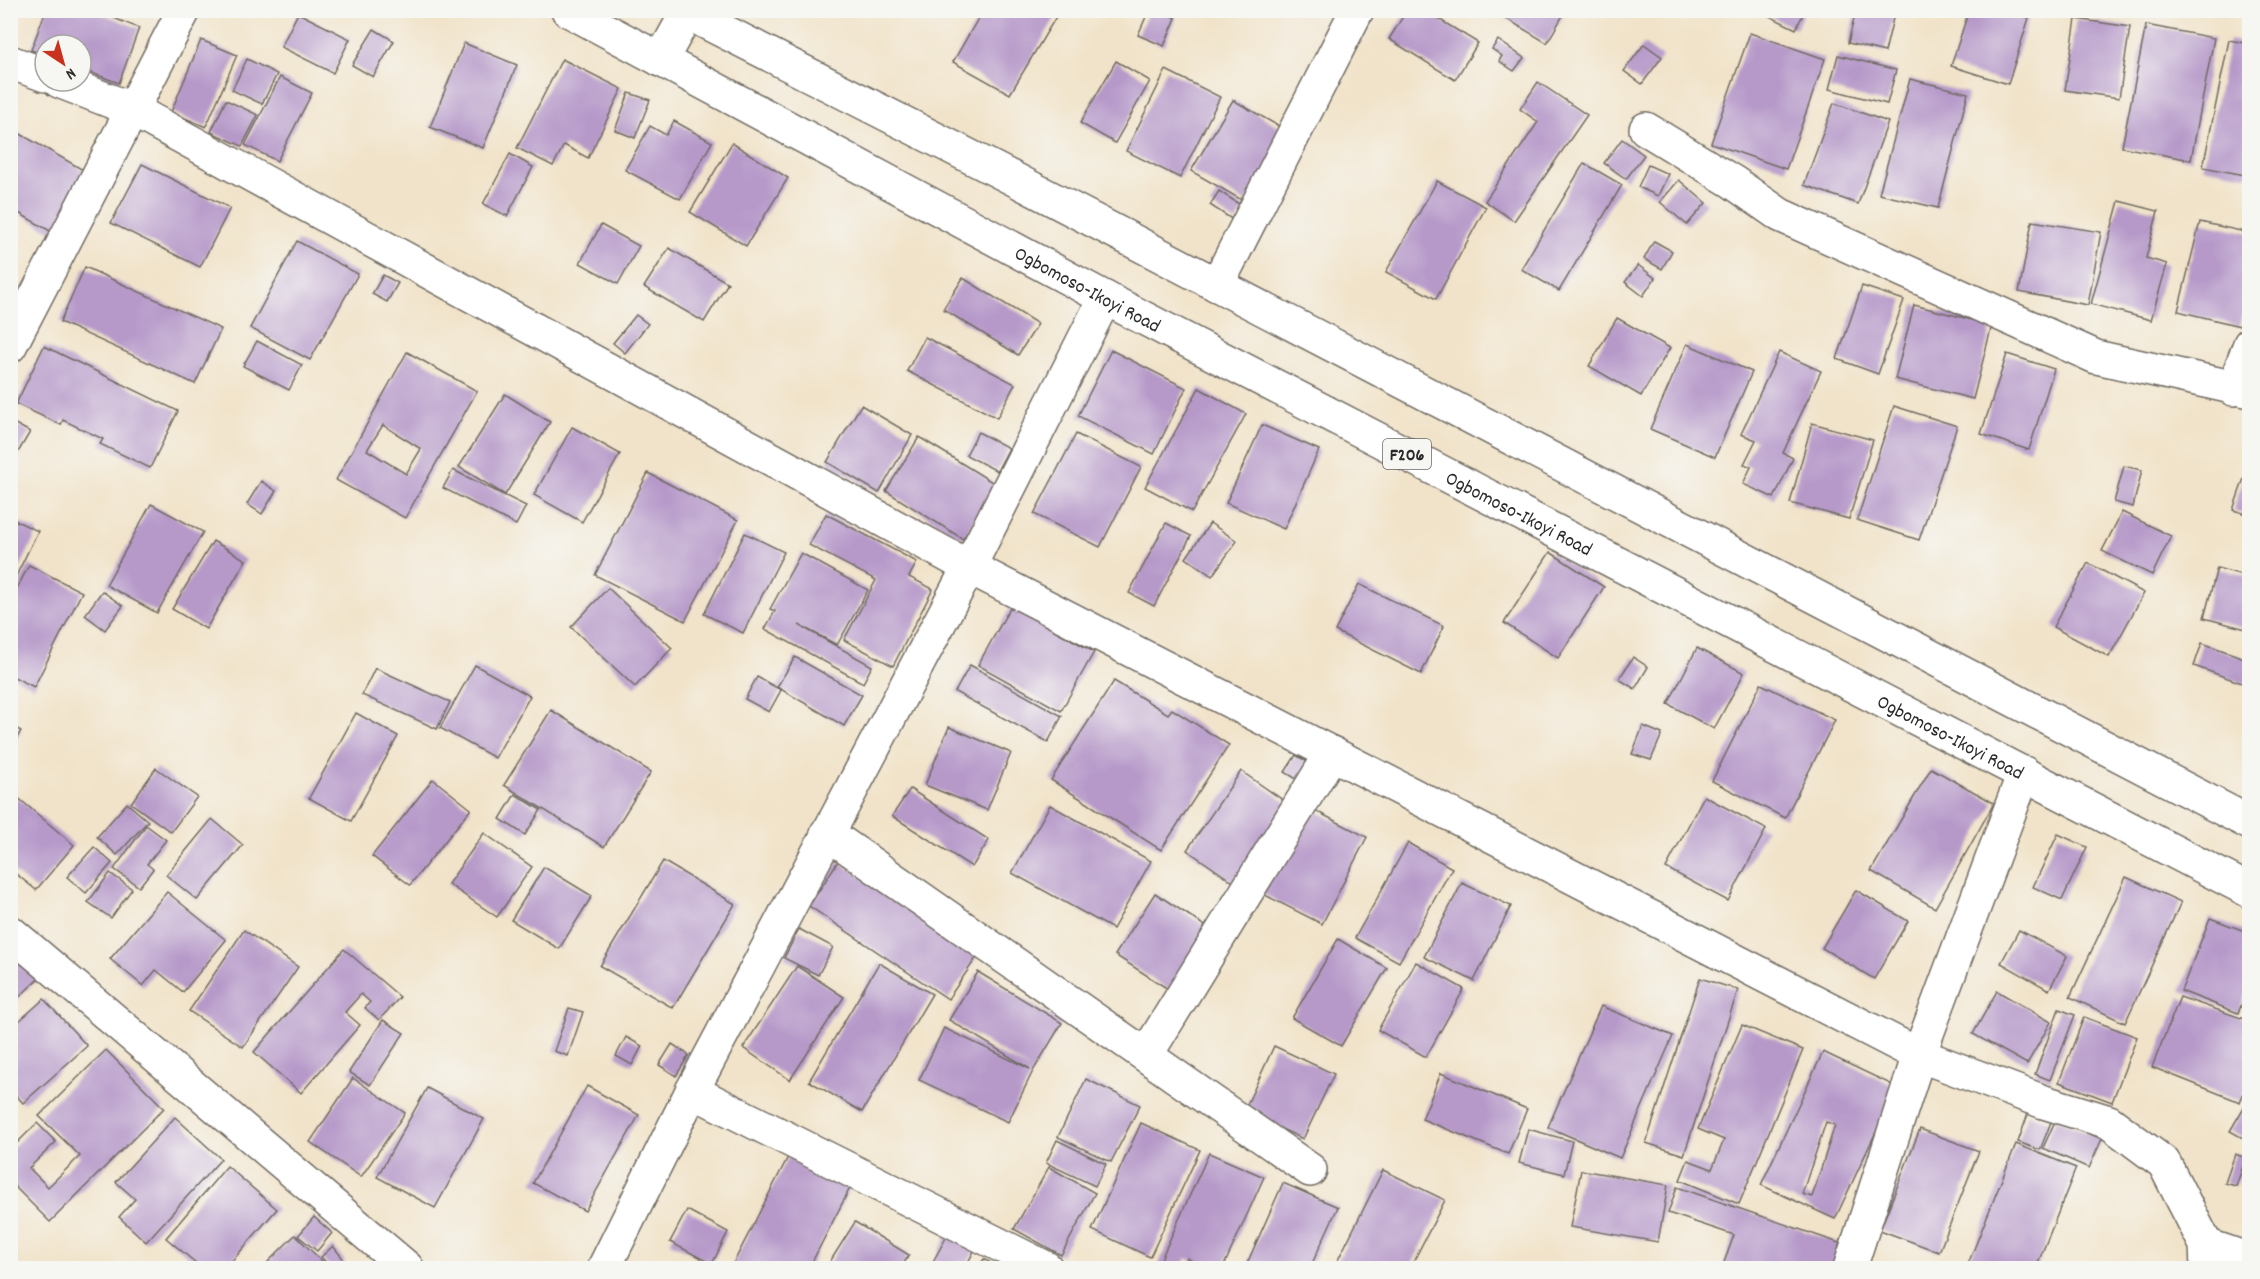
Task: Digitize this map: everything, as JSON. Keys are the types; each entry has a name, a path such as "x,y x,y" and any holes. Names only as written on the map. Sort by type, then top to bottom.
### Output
{"street":[{"path":"10,346 184,10"},
{"name":"Ogbomoso-Ikoyi Road","path":"568,10 1105,297 2250,891"},
{"path":"1217,285 1357,10"},
{"path":"661,60 685,12 1217,285 2250,823"},
{"path":"10,62 33,71"},
{"path":"90,93 131,109 969,567 1918,1056 2044,1102 2109,1122 2164,1164 2207,1257 2250,1260"},
{"path":"1646,129 1780,214 2096,357 2241,390 2250,344"},
{"path":"604,1269 692,1091 826,833 969,567 1105,297"},
{"path":"1146,1055 1332,753"},
{"path":"1850,1269 1918,1056 2024,773"},
{"path":"826,833 1310,1170"},
{"path":"10,932 407,1269"},
{"path":"692,1091 1046,1269"}],"building":[{"path":"46,10 93,10 139,28 119,83 93,73 93,33 37,33"},
{"path":"906,10 924,10 919,18"},
{"path":"983,10 1060,10 1010,94 953,62"},
{"path":"1149,10 1160,10 1176,18 1164,46 1138,35"},
{"path":"1407,10 1424,10 1478,43 1455,80 1389,39"},
{"path":"1492,10 1566,10 1547,43"},
{"path":"1769,10 1805,10 1796,29 1767,15"},
{"path":"1856,10 1895,10 1885,52 1848,43"},
{"path":"1969,10 2005,10 2029,18 2008,84 1951,66"},
{"path":"298,13 350,39 333,73 281,47"},
{"path":"2076,19 2130,27 2119,98 2065,90"},
{"path":"2146,25 2214,38 2191,160 2122,147"},
{"path":"374,29 394,41 373,77 352,65"},
{"path":"1750,33 1825,59 1786,169 1711,143"},
{"path":"201,40 237,55 206,127 171,112"},
{"path":"1498,40 1524,58 1514,71 1499,61 1502,56 1492,49"},
{"path":"2229,40 2250,44 2250,176 2203,167"},
{"path":"464,43 517,65 483,148 430,127"},
{"path":"1644,44 1662,57 1642,84 1624,71"},
{"path":"1838,55 1896,70 1887,104 1829,89"},
{"path":"247,59 277,74 262,104 232,90"},
{"path":"562,59 622,89 588,158 564,145 553,166 517,148"},
{"path":"1116,61 1150,81 1115,143 1080,123"},
{"path":"1166,70 1220,97 1180,178 1126,151"},
{"path":"280,77 312,93 277,161 245,145"},
{"path":"1910,79 1968,93 1938,208 1879,194"},
{"path":"1538,82 1587,115 1514,221 1485,201 1538,122 1520,109"},
{"path":"629,93 650,100 635,138 615,130"},
{"path":"226,100 258,115 242,146 211,132"},
{"path":"1233,100 1289,132 1247,203 1191,171"},
{"path":"1834,103 1888,122 1858,204 1804,185"},
{"path":"674,121 712,142 680,199 625,170 650,126 666,135"},
{"path":"10,128 92,175 57,235 10,208"},
{"path":"1622,139 1644,155 1626,179 1604,163"},
{"path":"732,143 788,178 746,246 690,212"},
{"path":"510,154 533,167 507,216 483,204"},
{"path":"1584,163 1622,185 1559,291 1521,269"},
{"path":"142,164 230,208 200,267 111,223"},
{"path":"1648,165 1668,174 1658,196 1638,187"},
{"path":"1679,180 1706,203 1687,225 1660,202"},
{"path":"1437,181 1486,207 1436,299 1386,272"},
{"path":"1219,191 1245,208 1236,222 1210,205"},
{"path":"2119,201 2158,211 2146,258 2167,264 2151,320 2091,304"},
{"path":"2032,221 2101,232 2088,305 2019,292"},
{"path":"2200,222 2250,233 2250,287 2240,326 2178,311"},
{"path":"601,225 639,246 618,284 580,263"},
{"path":"297,241 358,274 310,360 250,328"},
{"path":"1654,241 1672,251 1662,269 1644,259"},
{"path":"669,248 728,283 704,322 644,287"},
{"path":"1638,265 1655,278 1643,296 1625,282"},
{"path":"85,267 221,329 195,384 60,322"},
{"path":"383,275 398,283 387,302 372,294"},
{"path":"963,278 1038,324 1018,355 943,309"},
{"path":"1862,286 1904,300 1878,374 1837,359"},
{"path":"1914,305 1992,325 1973,399 1895,379"},
{"path":"636,315 648,324 625,353 613,343"},
{"path":"1617,318 1670,348 1641,396 1589,366"},
{"path":"925,337 1015,384 997,418 907,371"},
{"path":"257,341 302,365 289,390 243,366"},
{"path":"1687,344 1752,372 1715,457 1650,429"},
{"path":"44,346 178,411 150,468 100,444 103,439 63,420 61,425 16,404"},
{"path":"1111,350 1186,388 1154,454 1078,416"},
{"path":"407,352 477,391 405,518 336,480","holes":["383,425 421,449 406,474 367,450"]},
{"path":"1779,352 1821,371 1783,453 1793,458 1774,498 1743,484 1751,467 1744,464 1756,440 1741,434"},
{"path":"2007,354 2054,369 2029,450 1981,434"},
{"path":"1199,388 1246,414 1192,512 1145,487"},
{"path":"505,394 550,422 505,495 459,467"},
{"path":"861,405 912,435 879,493 827,462"},
{"path":"1894,406 1957,426 1919,540 1857,520"},
{"path":"10,421 30,432 10,466"},
{"path":"1812,423 1873,440 1849,519 1790,503"},
{"path":"1262,425 1319,450 1284,529 1226,503"},
{"path":"572,427 620,454 582,522 534,495"},
{"path":"978,432 1009,448 997,471 966,455"},
{"path":"1076,434 1141,467 1100,547 1034,514"},
{"path":"919,437 997,485 963,539 886,491"},
{"path":"2250,464 2250,515 2233,510"},
{"path":"2124,466 2142,470 2133,507 2114,502"},
{"path":"453,470 526,506 516,525 443,488"},
{"path":"648,473 738,520 685,621 595,575"},
{"path":"261,481 276,491 262,514 247,504"},
{"path":"151,504 203,532 157,613 106,585"},
{"path":"2122,512 2171,536 2152,575 2102,551"},
{"path":"826,514 917,562 909,577 933,589 893,666 844,640 876,580 809,545"},
{"path":"10,518 38,531 15,578 10,576"},
{"path":"1166,523 1191,536 1154,606 1129,593"},
{"path":"1210,523 1237,541 1212,576 1186,558"},
{"path":"745,533 784,552 743,633 704,614"},
{"path":"213,541 246,560 206,629 172,609"},
{"path":"1550,552 1604,587 1558,658 1504,623"},
{"path":"801,553 868,590 837,645 799,625 872,666 863,683 765,629 775,611 770,609"},
{"path":"2088,563 2144,593 2109,657 2053,627"},
{"path":"29,565 82,592 34,687 10,675 10,602"},
{"path":"2217,568 2250,577 2250,630 2204,618"},
{"path":"1359,584 1444,626 1421,674 1335,631"},
{"path":"608,588 672,648 635,687 571,627"},
{"path":"102,591 123,606 105,630 85,615"},
{"path":"1011,606 1094,652 1061,711 978,665"},
{"path":"2202,643 2250,660 2250,686 2194,666"},
{"path":"1697,648 1744,673 1714,729 1668,704"},
{"path":"795,657 862,695 844,726 777,687"},
{"path":"1633,657 1648,667 1635,689 1619,679"},
{"path":"475,665 530,696 495,758 440,728"},
{"path":"970,665 1062,716 1048,742 955,692"},
{"path":"375,668 450,702 437,729 362,695"},
{"path":"757,677 781,690 769,712 745,699"},
{"path":"1114,681 1168,714 1172,709 1229,745 1161,850 1051,780"},
{"path":"1761,684 1835,720 1785,818 1712,781"},
{"path":"551,710 651,772 604,847 504,785"},
{"path":"356,713 398,736 351,821 309,798"},
{"path":"10,725 21,731 10,749"},
{"path":"1643,726 1662,734 1651,760 1632,754"},
{"path":"949,727 1011,753 987,810 925,785"},
{"path":"1296,755 1309,763 1298,780 1285,772"},
{"path":"156,768 197,797 171,832 131,803"},
{"path":"1931,768 1994,803 1935,908 1871,871"},
{"path":"1241,771 1290,805 1236,884 1187,850"},
{"path":"433,779 471,809 410,885 372,856"},
{"path":"910,789 989,840 972,867 892,816"},
{"path":"10,791 74,845 36,890 10,869"},
{"path":"515,794 541,810 525,835 500,819"},
{"path":"1704,796 1766,829 1728,901 1666,868"},
{"path":"127,803 148,821 117,855 97,837"},
{"path":"1050,805 1151,861 1113,929 1012,873"},
{"path":"1306,806 1367,837 1322,924 1261,893"},
{"path":"212,819 243,845 197,900 166,875"},
{"path":"146,825 166,840 147,864 153,869 139,887 114,869"},
{"path":"484,833 532,867 497,917 448,884"},
{"path":"2058,834 2087,847 2062,900 2033,887"},
{"path":"1408,843 1452,868 1399,962 1355,938"},
{"path":"94,847 112,863 86,893 67,877"},
{"path":"663,861 735,904 673,1008 600,966"},
{"path":"838,861 979,954 948,999 809,906"},
{"path":"544,867 592,896 559,949 511,920"},
{"path":"110,873 132,889 111,918 88,902"},
{"path":"2126,877 2181,902 2125,1023 2070,997"},
{"path":"1462,883 1511,906 1474,981 1424,957"},
{"path":"1856,890 1908,921 1874,979 1822,948"},
{"path":"167,892 226,940 183,992 156,970 143,986 110,959"},
{"path":"1155,893 1211,930 1171,991 1115,955"},
{"path":"2210,918 2250,933 2250,984 2238,1013 2181,991"},
{"path":"799,929 833,947 818,975 784,958"},
{"path":"244,930 298,967 243,1047 189,1011"},
{"path":"2019,930 2067,956 2049,990 2001,963"},
{"path":"1338,939 1387,968 1341,1046 1292,1018"},
{"path":"10,947 40,977 10,1006"},
{"path":"344,949 400,997 379,1020 365,1008 370,1002 361,994 345,1012 360,1025 301,1093 254,1052"},
{"path":"1416,962 1464,989 1426,1057 1378,1030"},
{"path":"879,963 932,994 862,1112 809,1081"},
{"path":"797,966 844,997 790,1080 743,1048"},
{"path":"978,972 1062,1023 1033,1071 1008,1122 919,1080 944,1028 1030,1069 949,1020"},
{"path":"1700,978 1738,990 1684,1155 1646,1143"},
{"path":"1997,991 2051,1022 2027,1064 1973,1034"},
{"path":"2180,997 2250,1021 2250,1078 2240,1102 2152,1067"},
{"path":"44,999 87,1046 23,1103 10,1089 10,1029"},
{"path":"1601,1006 1673,1036 1620,1158 1548,1127"},
{"path":"569,1008 583,1012 568,1056 554,1051"},
{"path":"2059,1009 2075,1015 2050,1080 2035,1074"},
{"path":"2084,1017 2137,1037 2112,1102 2059,1082"},
{"path":"383,1020 404,1033 370,1085 349,1072"},
{"path":"1742,1025 1803,1050 1739,1204 1680,1180 1688,1160 1712,1169 1724,1140 1698,1129"},
{"path":"626,1037 642,1046 632,1065 616,1056"},
{"path":"672,1044 689,1055 676,1076 659,1065"},
{"path":"1274,1046 1334,1074 1303,1139 1244,1111"},
{"path":"106,1050 164,1108 50,1222 10,1182 10,1150 37,1123 56,1142 29,1168 48,1187 80,1156 39,1116"},
{"path":"1823,1052 1897,1087 1835,1219 1761,1185","holes":["1826,1122 1835,1125 1812,1197 1802,1194"]},
{"path":"1441,1073 1527,1109 1508,1154 1422,1119"},
{"path":"353,1078 405,1113 361,1177 310,1142"},
{"path":"1086,1079 1140,1105 1111,1162 1058,1137"},
{"path":"587,1086 639,1115 585,1211 533,1183"},
{"path":"427,1088 484,1119 435,1208 377,1177"},
{"path":"2250,1097 2250,1142 2230,1131"},
{"path":"2028,1114 2051,1122 2040,1150 2018,1142"},
{"path":"175,1117 221,1159 146,1242 119,1217 135,1199 116,1182"},
{"path":"2056,1119 2102,1139 2089,1168 2043,1148"},
{"path":"1141,1123 1200,1150 1150,1257 1092,1230"},
{"path":"1528,1129 1572,1141 1564,1174 1519,1163"},
{"path":"1920,1129 1979,1151 1939,1252 1880,1230"},
{"path":"1057,1140 1106,1164 1095,1186 1046,1163"},
{"path":"2016,1144 2076,1168 2036,1268 1978,1268 1968,1264"},
{"path":"1209,1153 1264,1177 1223,1268 1197,1268 1199,1265 1187,1258 1182,1268 1157,1268"},
{"path":"2235,1154 2246,1158 2236,1186 2225,1183"},
{"path":"789,1155 851,1186 809,1268 741,1268 733,1264"},
{"path":"227,1166 277,1209 226,1268 202,1268 166,1238"},
{"path":"1049,1167 1095,1193 1061,1255 1014,1229"},
{"path":"1383,1170 1445,1200 1410,1268 1334,1268"},
{"path":"1581,1170 1668,1185 1658,1242 1570,1227"},
{"path":"1283,1183 1338,1207 1310,1268 1245,1268"},
{"path":"1677,1187 1842,1244 1833,1268 1722,1268 1734,1235 1668,1213"},
{"path":"687,1210 728,1232 712,1264 670,1242"},
{"path":"314,1217 332,1233 317,1251 298,1236"},
{"path":"855,1222 909,1255 901,1268 826,1268"},
{"path":"948,1234 975,1249 965,1268 930,1267"},
{"path":"295,1235 329,1268 262,1268"},
{"path":"333,1246 345,1261 336,1268 331,1268 321,1257"},
{"path":"984,1259 999,1268 978,1268"}]}
